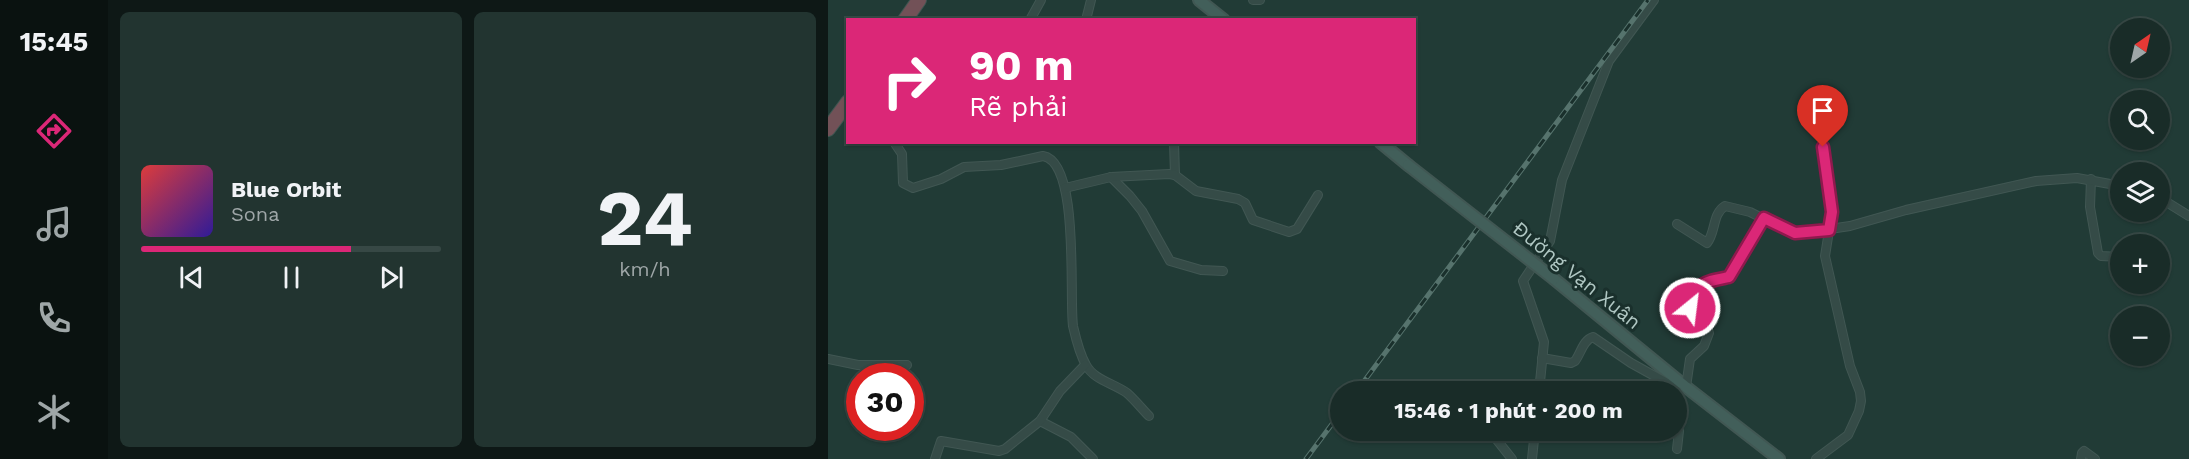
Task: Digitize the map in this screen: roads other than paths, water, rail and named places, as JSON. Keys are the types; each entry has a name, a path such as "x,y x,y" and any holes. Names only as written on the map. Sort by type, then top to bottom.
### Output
{"highway":[{"path":"906,18 919,0"},
{"path":"828,129 843,117"}],"main road":[{"path":"1199,0 1222,18"},
{"name":"Đường Vạn Xuân","path":"1382,144 1554,279 1669,381"},
{"name":"Đường Vạn Xuân","path":"1687,395 1779,459"}],"street":[{"path":"1031,18 1041,0"},
{"path":"1080,0 1090,3 1086,18"},
{"path":"1253,0 1260,0"},
{"path":"1540,381 1542,333 1523,287 1523,281 1550,241 1562,180 1609,61 1654,0"},
{"path":"895,144 902,154 903,183 913,188 941,179 964,167 1001,165 1043,156 1055,161 1065,188 1070,216 1073,324 1080,351 1091,373 1128,394 1149,416"},
{"path":"1174,144 1175,175"},
{"path":"1816,459 1848,435 1861,401 1850,366 1825,256 1832,212 1823,147"},
{"path":"1065,188 1111,177 1175,175 1196,191 1238,199 1245,203 1254,220 1289,232 1297,229 1318,195"},
{"path":"1111,177 1142,211 1170,261 1201,270 1223,271"},
{"path":"2091,179 2090,207 2098,253 2101,256 2110,256"},
{"path":"1677,224 1707,243 1711,238 1721,207 1750,212 1795,233 1850,226 1942,201 2036,181 2091,179 2110,183"},
{"path":"2170,204 2189,216"},
{"path":"1679,381 1690,358 1704,346 1709,333 1706,325 1691,314 1690,308 1695,290 1699,285 1711,280 1729,277 1764,218"},
{"path":"1542,358 1571,363 1575,361 1589,338 1593,337 1631,363 1665,381"},
{"path":"828,359 848,363"},
{"path":"935,459 941,441 999,451 1010,447 1040,421 1060,391 1085,364"},
{"path":"1040,421 1071,437 1094,459"},
{"path":"1498,441 1512,459"},
{"path":"1532,459 1534,441"},
{"path":"1677,449 1678,441"},
{"path":"2081,459 2084,451 2095,459"}],"railway":[{"path":"1364,381 1648,0"},
{"path":"1306,459 1330,427"}]}
